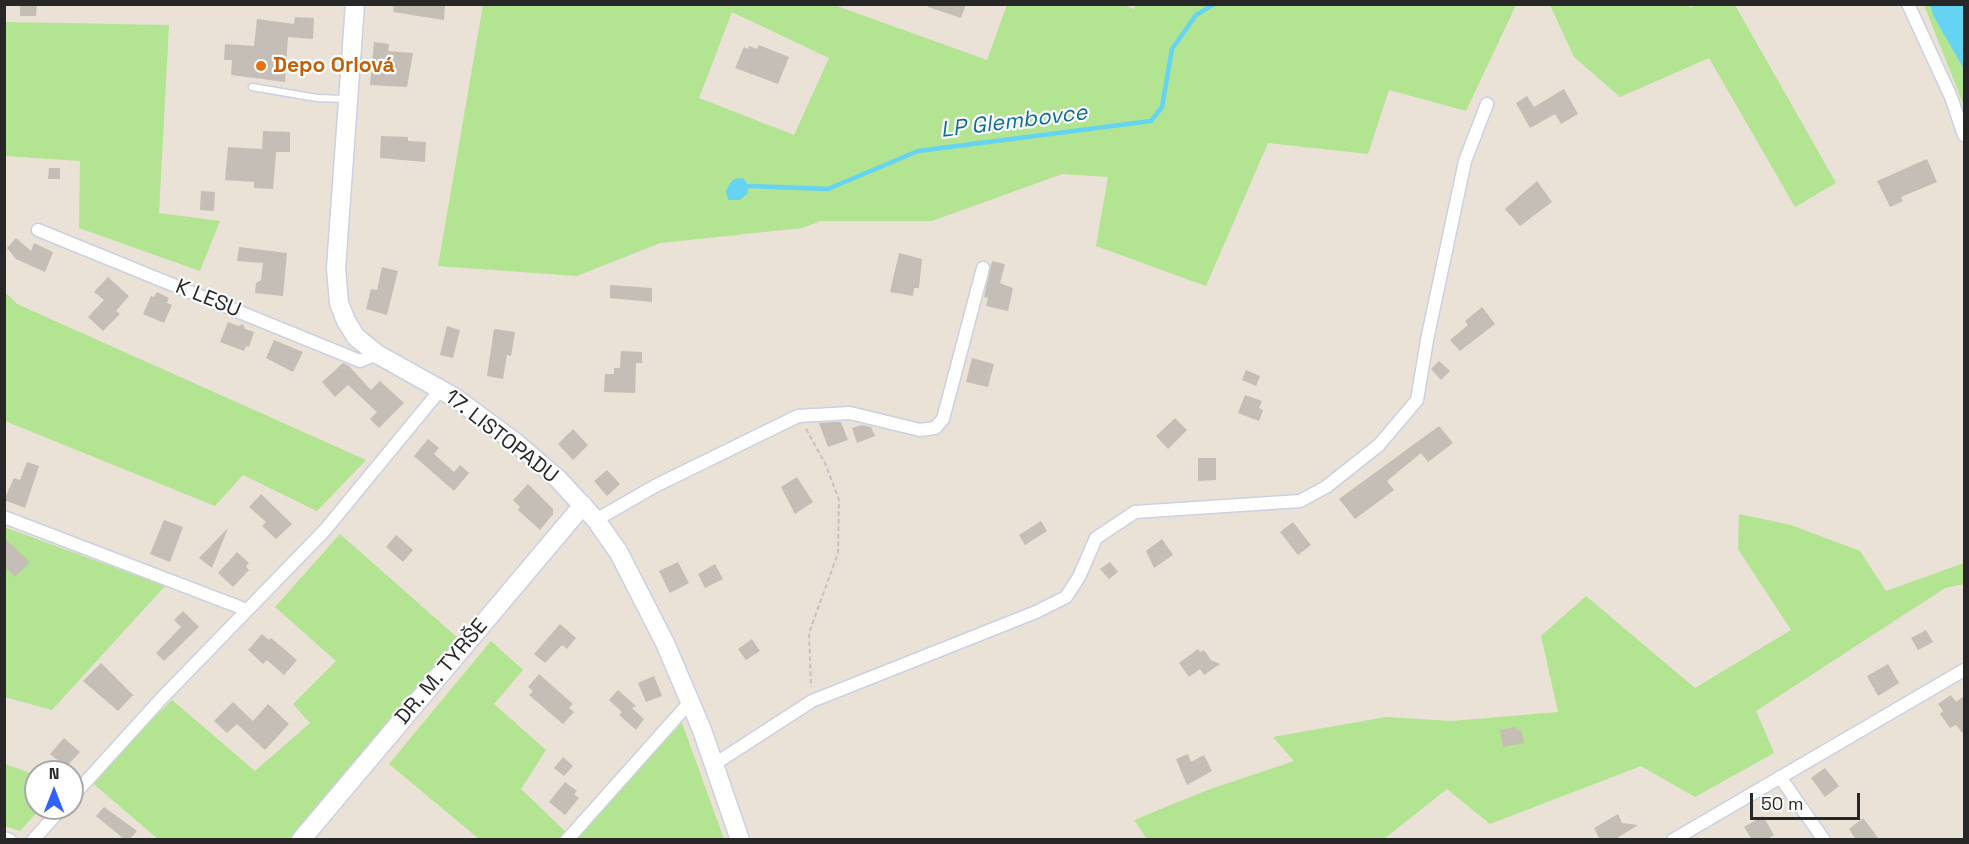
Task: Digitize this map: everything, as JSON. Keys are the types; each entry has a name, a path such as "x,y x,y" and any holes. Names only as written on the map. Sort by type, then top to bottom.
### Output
{"main road":[{"name":"17. LISTOPADU","path":"355,4 336,268 339,303 349,327 356,337 377,354 476,411 524,449 596,520 619,554 651,615 690,702 740,840"},
{"name":"DR. M. TYRŠE","path":"301,840 583,505"}],"street":[{"path":"1908,4 1951,97 1965,135"},
{"path":"713,765 812,701 1036,612 1066,597 1096,538 1136,512 1300,501 1326,487 1379,445 1417,400 1427,340 1465,161 1487,104"},
{"name":"K LESU","path":"38,230 360,361 377,354"},
{"path":"596,520 655,486 798,416 850,413 920,430 934,428 943,418 983,268"},
{"path":"84,784 325,530 441,389"},
{"path":"4,517 247,610"},
{"path":"1674,840 1965,670"},
{"path":"567,840 690,702"},
{"path":"1780,777 1824,840"},
{"path":"33,840 51,820"},
{"path":"4,838 10,840"}],"lane":[{"path":"252,87 317,98 348,100"}],"path":[{"path":"798,416 825,463 839,500 838,553 808,633 812,701"}],"green space":[{"path":"1122,4 1134,9 1136,4 1516,5 1466,111 1389,90 1368,154 1268,143 1206,286 1096,246 1108,177 1062,174 932,221 821,221 802,228 660,243 577,276 438,266 483,5 834,5 987,60 1007,5","holes":["732,12 829,58 794,135 699,98"]},
{"path":"1688,4 1690,8 1696,5 1735,5 1836,183 1795,207 1709,58 1620,97 1574,57 1550,5"},
{"path":"1924,5 1930,5 1964,69 1964,106"},
{"path":"4,22 169,25 159,213 220,221 200,271 79,228 80,161 5,156"},
{"path":"5,292 17,304 366,460 317,511 243,475 215,506 5,421"},
{"path":"1739,514 1791,525 1860,551 1886,591 1964,563 1964,584 1945,588 1756,711 1774,753 1695,797 1641,766 1490,824 1447,789 1384,839 1147,839 1134,820 1210,789 1294,761 1273,737 1386,717 1452,721 1558,712 1541,636 1586,596 1695,688 1791,630 1738,549"},
{"path":"4,527 165,586 52,710 5,697"},
{"path":"340,534 459,639 290,839 158,839 90,781 172,700 255,771 310,723 293,704 336,661 275,607"},
{"path":"491,641 523,670 494,704 546,750 521,789 570,836 682,723 724,839 479,839 389,764"},
{"path":"5,764 24,771 24,820 30,820 20,831 5,826"}],"water":[{"path":"1930,5 1964,5 1964,69 1934,17"},
{"path":"743,178 749,186 747,194 740,200 728,200 726,191 730,183 734,179"}],"building":[{"path":"20,4 37,4 36,16 20,16"},
{"path":"394,4 445,4 444,20 393,12"},
{"path":"928,4 966,4 961,18 928,7"},
{"path":"295,17 314,18 313,39 288,37 285,82 231,75 232,60 224,60 225,44 254,46 257,19 294,24"},
{"path":"374,42 389,44 388,51 413,53 407,87 370,85"},
{"path":"759,45 789,57 778,84 735,68 744,47 757,49"},
{"path":"1564,89 1578,114 1561,124 1555,114 1530,128 1516,103 1527,96 1534,107"},
{"path":"263,131 290,132 290,152 276,152 273,189 254,188 254,182 225,180 228,147 262,149"},
{"path":"381,136 408,137 408,141 426,142 425,162 380,158"},
{"path":"1927,159 1937,182 1901,197 1903,201 1890,207 1877,181"},
{"path":"49,168 60,168 60,179 48,179"},
{"path":"1537,181 1552,202 1520,226 1505,209"},
{"path":"201,191 215,192 214,211 200,210"},
{"path":"16,238 31,251 34,243 53,252 45,272 16,259 7,248"},
{"path":"239,247 287,253 283,296 255,293 256,283 261,280 263,263 237,261"},
{"path":"899,253 922,259 919,288 914,288 913,296 890,292"},
{"path":"992,261 1005,264 1000,283 1013,288 1008,311 986,306 988,298 984,297"},
{"path":"382,267 398,271 387,315 366,309 371,289 377,290"},
{"path":"108,277 129,296 116,311 120,314 103,331 88,317 104,300 94,292"},
{"path":"610,285 652,288 652,302 610,298"},
{"path":"157,292 169,298 167,303 172,305 164,323 143,314 151,296 154,297"},
{"path":"1482,307 1495,324 1460,351 1450,340 1468,325 1465,321"},
{"path":"228,322 238,326 243,324 245,329 254,332 249,347 246,346 244,351 220,342"},
{"path":"447,326 460,330 453,358 440,355"},
{"path":"494,329 515,332 511,356 507,355 503,379 487,376"},
{"path":"274,340 303,352 293,372 266,358"},
{"path":"621,351 642,352 642,363 636,363 635,393 604,392 605,374 614,374 614,368 620,368"},
{"path":"972,358 994,364 988,387 966,382"},
{"path":"1439,361 1450,371 1441,380 1431,369"},
{"path":"343,363 349,366 371,390 380,381 404,403 379,428 370,419 377,412 348,385 335,397 322,382"},
{"path":"1246,370 1260,376 1256,386 1242,380"},
{"path":"1245,395 1262,401 1259,408 1263,410 1259,421 1238,413"},
{"path":"1175,418 1187,430 1168,449 1156,436"},
{"path":"841,422 848,440 828,447 819,423"},
{"path":"862,425 871,427 875,436 857,443 852,428"},
{"path":"1439,426 1453,443 1428,462 1421,453 1387,481 1394,490 1355,519 1339,499"},
{"path":"573,429 588,445 573,460 558,444"},
{"path":"428,439 439,448 434,454 454,472 460,465 469,473 454,491 414,456"},
{"path":"1198,458 1216,458 1216,480 1198,481"},
{"path":"27,462 39,466 25,508 4,500 14,478 20,480"},
{"path":"607,470 620,484 607,496 594,481"},
{"path":"797,477 813,502 795,514 781,487"},
{"path":"528,484 553,509 553,514 540,530 518,510 520,507 513,500"},
{"path":"261,494 292,524 276,539 262,526 266,522 249,507"},
{"path":"164,520 183,527 170,562 150,554"},
{"path":"1041,521 1047,531 1025,545 1019,535"},
{"path":"1293,522 1311,545 1298,555 1280,532"},
{"path":"228,528 212,568 199,558"},
{"path":"396,535 413,550 403,562 386,547"},
{"path":"4,538 30,562 15,577 4,566"},
{"path":"1162,539 1173,555 1154,568 1146,551"},
{"path":"237,552 249,563 246,566 249,570 233,587 218,573"},
{"path":"678,562 689,583 670,593 659,571"},
{"path":"1110,562 1118,572 1109,579 1100,569"},
{"path":"715,564 723,579 705,588 698,574"},
{"path":"183,611 199,627 164,661 156,653 181,627 174,620"},
{"path":"560,624 576,638 567,649 562,645 545,663 534,654"},
{"path":"1926,630 1933,642 1918,650 1911,638"},
{"path":"262,634 269,640 271,638 297,660 284,675 267,660 263,664 248,650"},
{"path":"752,639 760,651 746,660 738,649"},
{"path":"1198,649 1200,652 1204,650 1211,660 1220,664 1204,675 1200,669 1189,677 1179,663"},
{"path":"101,663 133,695 118,711 83,681"},
{"path":"1888,664 1899,683 1878,696 1867,676"},
{"path":"539,674 573,704 569,708 574,712 563,724 529,695 533,691 528,687"},
{"path":"654,676 662,696 646,702 638,683"},
{"path":"618,690 636,706 632,708 644,719 636,730 619,715 622,712 609,700"},
{"path":"1951,695 1956,702 1965,695 1965,736 1956,725 1950,728 1940,714 1943,711 1938,704"},
{"path":"233,702 253,721 268,704 289,724 265,750 237,724 227,733 214,721"},
{"path":"1516,727 1517,731 1521,730 1524,743 1503,747 1500,730"},
{"path":"64,738 80,752 73,760 57,760 50,754"},
{"path":"1188,754 1191,762 1204,755 1212,771 1187,785 1176,759"},
{"path":"563,757 573,766 564,776 554,768"},
{"path":"1825,768 1839,786 1825,797 1811,778"},
{"path":"565,782 577,791 574,794 579,798 565,815 549,802"},
{"path":"104,807 137,831 129,840 125,840 96,816"},
{"path":"1618,814 1622,823 1638,825 1614,840 1600,840 1594,828"},
{"path":"1763,816 1774,835 1766,840 1752,840 1744,827"},
{"path":"1863,818 1879,840 1856,840 1849,829"}],"waterway":[{"name":"LP Glembovce","path":"749,186 828,189 918,151 1151,121 1162,107 1172,49 1196,15 1214,4"}],"place":[{"name":"Depo Orlová","path":"261,66"}]}
